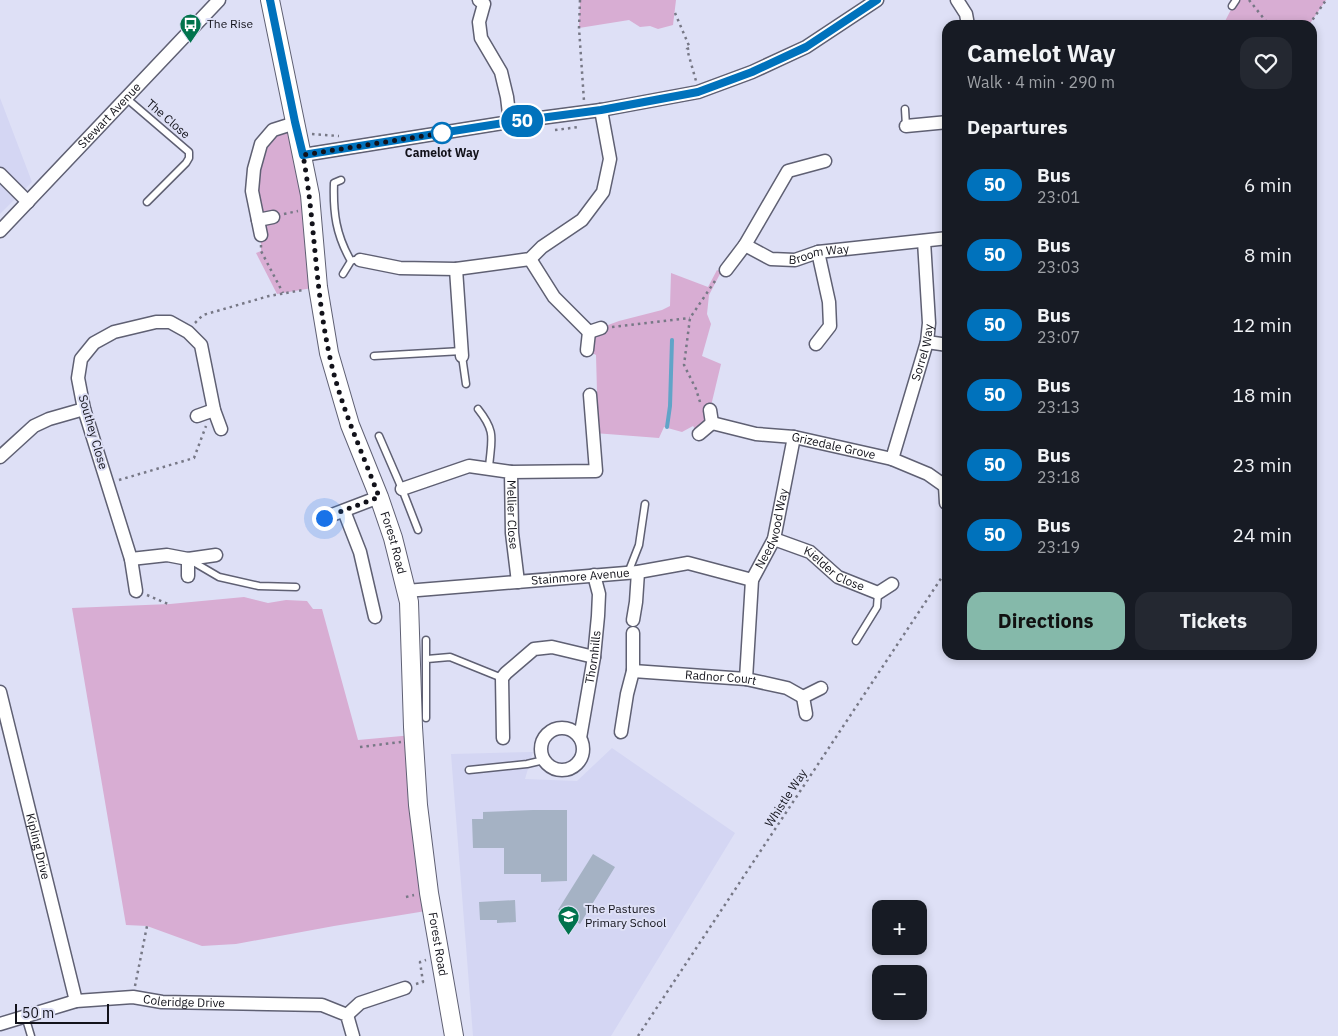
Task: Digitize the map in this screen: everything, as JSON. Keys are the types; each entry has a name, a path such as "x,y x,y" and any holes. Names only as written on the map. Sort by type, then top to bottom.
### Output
{"street":[{"name":"Stewart Avenue","path":"0,231 219,0"},
{"name":"Forest Road","path":"270,0 301,128 303,155 312,208 318,287 329,353 350,425 393,538 408,602 418,805 429,893 454,1036"},
{"path":"957,0 966,14 967,20"},
{"path":"485,1 479,22 480,38 501,72 510,122"},
{"path":"303,155 510,122 582,106 597,106 698,92 752,72 806,47 872,2"},
{"path":"355,260 400,268 456,269 530,259 542,247 582,220 603,192 610,159 597,106"},
{"path":"906,126 942,123"},
{"path":"261,235 252,191 254,169 261,144 273,130 301,128"},
{"path":"726,270 745,245 788,172 825,161"},
{"path":"0,174 28,202"},
{"path":"258,220 272,217"},
{"name":"Broom Way","path":"745,245 771,258 795,260 818,252 942,239"},
{"name":"Sorrel Way","path":"892,459 927,342 930,323 924,241"},
{"path":"816,344 830,326 829,302 818,252"},
{"path":"530,259 554,297 595,330 587,350"},
{"path":"456,269 462,353"},
{"name":"Southey Close","path":"136,591 131,560 84,409 78,378 81,359 94,343 114,332 156,322 170,322 188,332 201,345 214,410 221,430"},
{"path":"927,342 942,344"},
{"path":"511,472 596,471 590,395"},
{"path":"0,458 34,426 49,419 84,409"},
{"path":"197,416 214,410"},
{"path":"699,434 712,423 710,410"},
{"name":"Grizedale Grove","path":"712,423 756,434 794,437 892,459 928,474 942,483"},
{"name":"Needwood Way","path":"746,679 752,580 774,539 794,437"},
{"name":"Mellier Close","path":"402,489 469,466 511,472 512,533 518,582"},
{"path":"324,518 379,497"},
{"path":"344,511 360,552 375,617"},
{"name":"Kielder Close","path":"774,539 810,552 838,577 878,593 892,584"},
{"path":"131,560 168,555 188,559 216,555"},
{"path":"188,559 188,576"},
{"name":"Stainmore Avenue","path":"406,591 633,572 688,563 752,580"},
{"path":"621,732 627,694 634,671 633,626 636,602 633,572"},
{"name":"Thornhills","path":"544,760 549,766 557,770 565,770 579,762 582,754 583,746 580,738 594,657 598,616 598,594 594,575"},
{"path":"503,738 502,678 506,673 534,649 552,646 594,657"},
{"name":"Radnor Court","path":"634,671 746,679 787,688 803,697"},
{"path":"806,714 803,697 821,688"},
{"name":"Kipling Drive","path":"0,692 76,1002"},
{"path":"544,760 541,752 542,744 545,736 551,731 567,728 575,732 580,738"},
{"path":"353,1036 346,1015 360,1003 405,988"},
{"name":"Coleridge Drive","path":"0,1024 76,1002 133,997 162,1002 322,1005 346,1015"}],"lane":[{"name":"The Close","path":"126,98 189,152 189,158 186,163 147,202"},
{"path":"905,109 906,126"},
{"path":"341,180 334,183 336,221 341,244 355,260 343,274"},
{"path":"374,356 462,353 466,384"},
{"path":"478,409 489,424 492,433 489,468"},
{"path":"379,436 418,530"},
{"path":"633,572 645,504"},
{"path":"188,559 219,577 259,586 296,588"},
{"path":"856,641 877,606 878,593"},
{"path":"426,640 426,718"},
{"path":"427,659 450,657 502,678"},
{"path":"468,770 527,764 544,760"},
{"path":"25,1016 31,1036"}],"path":[{"path":"580,0 579,28 582,106 597,106"},
{"path":"1249,0 1265,20"},
{"path":"1312,20 1326,0"},
{"path":"675,13 690,48 687,49 698,92"},
{"path":"301,128 346,136"},
{"path":"272,217 312,208"},
{"path":"261,235 261,252 283,293"},
{"path":"712,423 702,408 696,389 684,365 690,318 721,272 726,270"},
{"path":"188,332 203,314 269,296 318,287"},
{"path":"595,330 690,318"},
{"path":"108,483 194,458 203,431 214,410"},
{"name":"Whistle Way","path":"638,1036 942,577"},
{"path":"136,591 168,604"},
{"path":"360,747 414,740"},
{"path":"133,997 147,926"},
{"path":"405,988 423,982 420,962 440,957"}],"shaded area":[{"path":"580,0 676,0 673,25 658,29 650,26 640,27 629,20 579,28"},
{"path":"1236,0 1326,0 1312,20 1226,20"},
{"path":"0,98 32,182 0,214"},
{"path":"295,123 318,287 277,294 256,253 261,251 261,234 254,169 261,144"},
{"path":"717,270 721,272 709,295 707,314 711,324 702,356 721,364 710,410 712,423 699,434 693,426 682,432 664,427 659,438 594,433 590,395 597,392 596,355 587,350 589,332 670,306 671,273 708,287"},
{"path":"244,597 268,603 286,600 307,601 313,609 322,609 358,740 413,735 432,910 236,944 202,946 147,926 126,925 72,608 170,604"},
{"name":"The Pastures Primary School","path":"612,748 735,833 611,1036 473,1036 451,754 533,752 525,779 577,781"}],"building":[{"path":"567,810 567,881 541,882 541,874 504,874 504,848 473,848 472,819 483,819 483,812"},
{"path":"593,854 615,867 580,924 558,910"},
{"path":"515,900 516,922 497,923 497,920 480,920 479,902"}],"waterway":[{"path":"667,427 670,406 672,340"}],"bus line":[{"name":"50","path":"270,0 303,155 510,122 601,110 698,92 752,72 806,47 877,0"}],"place":[{"name":"The Rise","path":"191,43"},
{"name":"Camelot Way","path":"442,133"},
{"name":"The Pastures Primary School","path":"569,935"}],"route":[{"path":"324,518 379,497 350,425 329,353 318,287 310,194 303,155 442,133"}]}
